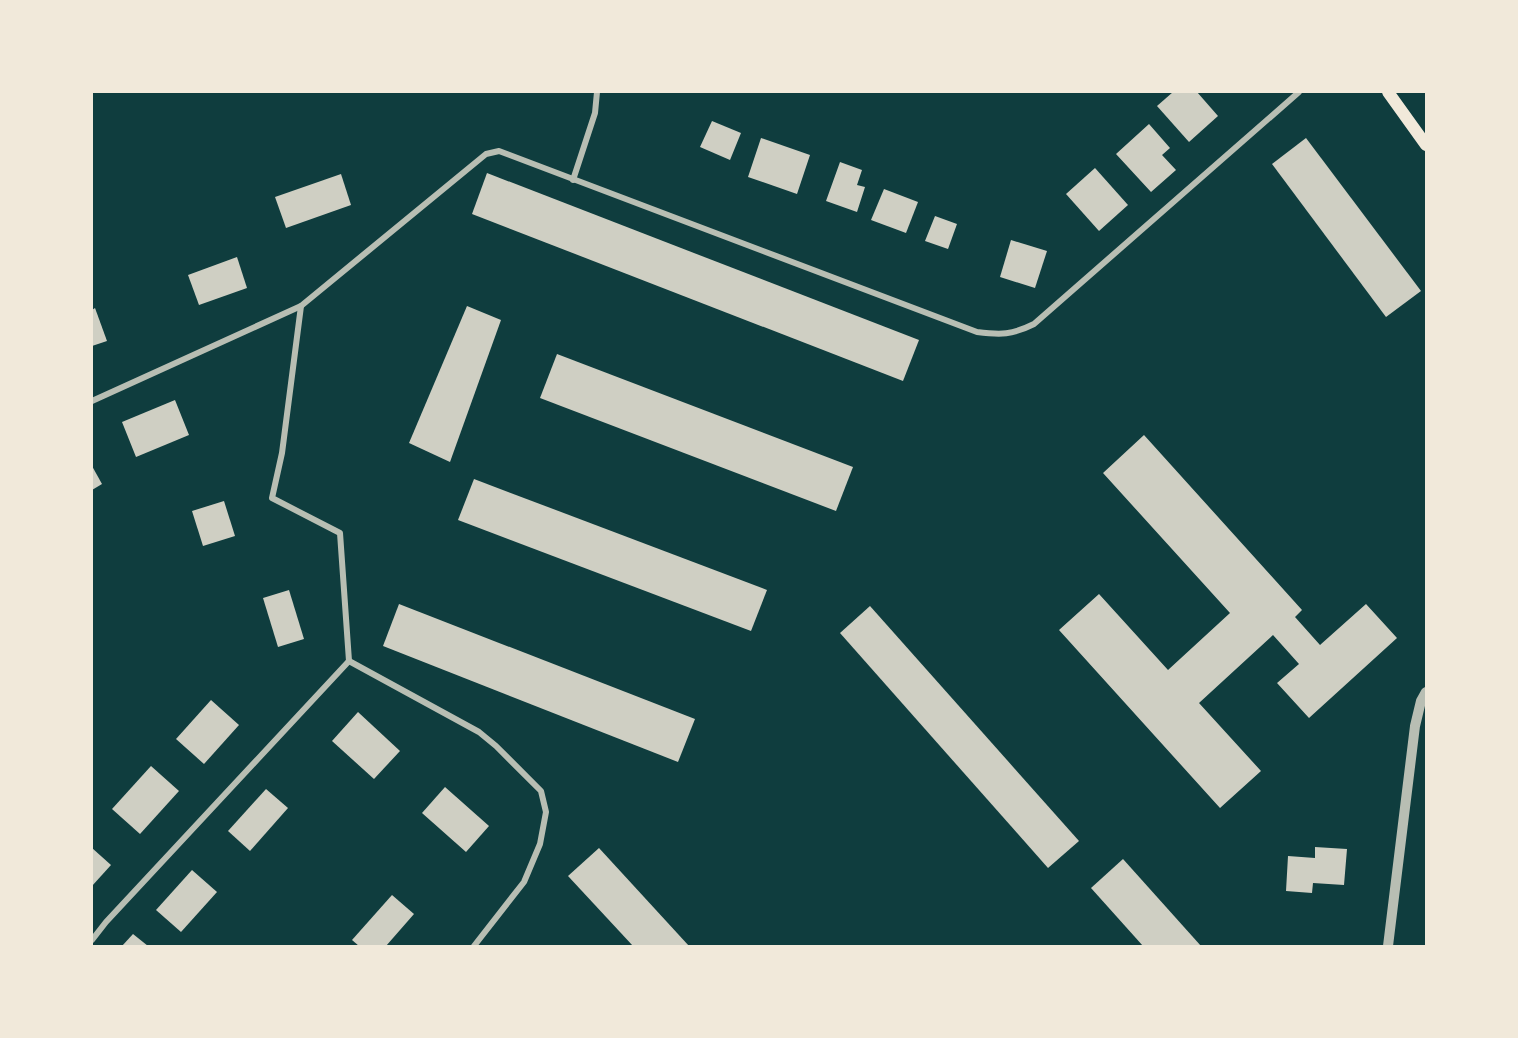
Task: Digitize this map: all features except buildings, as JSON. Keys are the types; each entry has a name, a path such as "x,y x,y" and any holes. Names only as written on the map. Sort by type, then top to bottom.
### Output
{"main road":[{"path":"1388,92 1426,145"}],"street":[{"path":"573,180 595,113 597,92"},
{"path":"92,401 301,306 486,154 499,152 977,332 996,335 1010,334 1034,324 1299,92"},
{"path":"92,940 106,922 348,661 340,533 272,498 282,453 301,306"},
{"path":"348,661 479,732 542,791 546,812 540,844 524,882 474,946"},
{"path":"1388,946 1415,726 1421,700 1426,692"}]}
